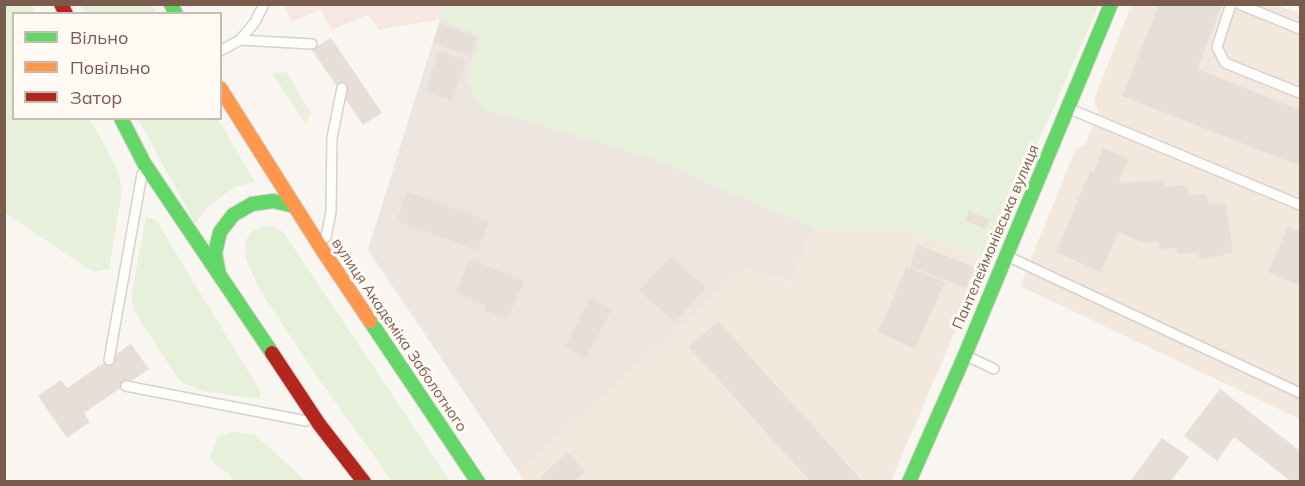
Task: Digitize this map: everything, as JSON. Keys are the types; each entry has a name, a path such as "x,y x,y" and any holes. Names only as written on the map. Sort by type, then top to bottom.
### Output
{"main road":[{"name":"Пантелеймонівська вулиця","path":"909,482 965,355 1111,4"},
{"name":"вулиця Академіка Заболотного","path":"222,91 323,251 478,482"},
{"path":"122,120 144,163 319,424 364,482"},
{"path":"219,274 215,253 220,232 233,215 252,204 273,201 294,206"}],"lane":[{"path":"222,50 240,40 255,22 264,4"},
{"path":"1231,4 1217,47 1225,63 1300,93"},
{"path":"1239,4 1300,29"},
{"path":"240,40 312,44"},
{"path":"323,251 331,212 332,138 342,88"},
{"path":"1068,108 1300,205"},
{"path":"109,360 144,163"},
{"path":"1006,256 1300,393"},
{"path":"965,355 994,369"},
{"path":"126,386 319,424"}],"shaded area":[{"path":"284,5 446,5 440,19 379,30 368,15 331,30 321,9 292,22"},
{"path":"1131,5 1277,5 1300,14 1300,419 1020,286 1075,150 1085,145 1098,110 1094,100"},
{"path":"440,19 482,36 465,80 485,109 650,157 813,228 790,282 745,268 518,472 368,250"},
{"path":"813,228 906,230 986,259 891,481 525,482 518,472 745,268 790,282"}],"green space":[{"path":"446,4 1099,5 986,259 906,230 813,228 650,157 484,109 465,80 481,36 440,19"},
{"path":"4,5 31,5 34,12 12,12 12,120 91,120 116,166 122,189 109,269 93,272 5,213"},
{"path":"80,5 151,5 156,12 84,12"},
{"path":"286,72 311,113 305,123 272,73"},
{"path":"139,120 219,120 255,182 235,187 223,195 209,206 195,223"},
{"path":"146,217 156,220 260,391 260,399 203,391 183,383 176,376 133,309 132,292"},
{"path":"274,226 283,232 450,481 392,481 318,378 258,287 246,259 245,242 251,232 262,227"},
{"path":"233,432 254,434 306,481 232,481 231,475 212,462 210,456 218,436"}],"building":[{"path":"1159,4 1216,4 1221,7 1197,69 1300,110 1300,166 1122,96"},
{"path":"440,23 477,38 470,57 433,42"},
{"path":"331,38 382,113 363,125 312,50"},
{"path":"439,51 466,61 452,101 425,91"},
{"path":"1103,148 1129,159 1118,183 1164,180 1165,186 1187,185 1188,194 1206,194 1209,204 1226,203 1233,253 1199,260 1199,252 1177,254 1177,248 1159,249 1158,242 1141,242 1118,232 1101,272 1056,252 1090,172 1093,173"},
{"path":"407,192 489,221 478,250 396,221"},
{"path":"969,211 990,220 986,229 965,221"},
{"path":"1288,227 1300,232 1300,286 1268,272"},
{"path":"918,245 974,267 966,288 910,266"},
{"path":"671,256 706,288 675,322 639,291"},
{"path":"470,259 524,281 507,320 485,311 487,306 455,293"},
{"path":"907,266 945,282 915,349 878,332"},
{"path":"591,297 612,309 586,358 565,347"},
{"path":"718,321 863,482 811,482 689,347"},
{"path":"131,344 149,369 84,413 90,422 67,438 38,396 61,380 67,388"},
{"path":"1220,389 1300,451 1300,482 1292,482 1234,437 1217,461 1184,436"},
{"path":"1162,438 1189,457 1170,482 1130,482"},
{"path":"567,452 585,471 574,482 546,482 541,477"}],"traffic: fast":[{"path":"171,4 175,12"},
{"path":"909,482 965,355 1111,4"},
{"path":"122,120 144,163 272,353"},
{"path":"219,274 215,253 220,232 233,215 252,204 273,201 294,206"},
{"path":"370,321 478,482"}],"traffic: slow":[{"path":"222,91 370,321"}],"traffic: jam":[{"path":"61,4 65,12"},
{"path":"272,353 319,424 364,482"}]}
